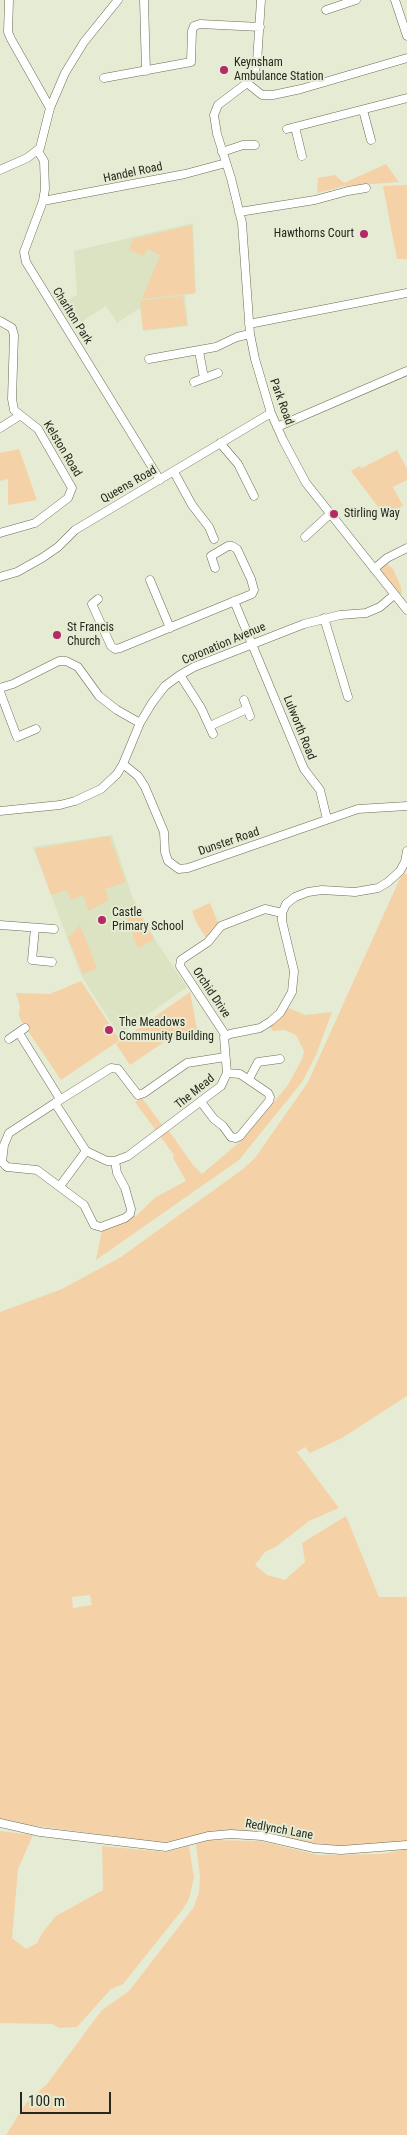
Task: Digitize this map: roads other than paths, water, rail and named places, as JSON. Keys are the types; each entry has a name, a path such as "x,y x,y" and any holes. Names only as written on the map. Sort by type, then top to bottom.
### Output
{"street":[{"path":"9,0 8,32 50,108"},
{"path":"0,170 38,152 42,144 50,108 65,73 118,0"},
{"path":"144,0 146,71"},
{"path":"261,0 257,62 255,71 247,83 262,95 273,95 330,81 407,58"},
{"path":"326,10 356,0"},
{"path":"394,0 407,36"},
{"path":"104,78 190,62 192,31 194,26 200,24 260,27"},
{"path":"0,37 8,32"},
{"name":"Park Road","path":"247,83 215,108 214,123 240,212 250,334 271,413 306,483 407,610"},
{"path":"287,129 407,98"},
{"path":"364,110 371,140"},
{"path":"295,127 302,156"},
{"path":"222,152 243,145 255,144"},
{"name":"Charlton Park","path":"38,152 44,161 46,176 43,202 24,252 26,262 160,480"},
{"name":"Handel Road","path":"43,202 185,174 226,163"},
{"path":"240,212 315,200 366,188"},
{"path":"249,324 407,293"},
{"path":"0,321 10,326 14,331 12,399 14,410 19,416 0,428"},
{"path":"152,356 199,351 216,347 229,340 250,334"},
{"path":"199,351 204,378"},
{"path":"277,428 407,371"},
{"path":"194,382 218,373"},
{"name":"Queens Road","path":"0,577 18,572 58,547 75,530 271,413"},
{"name":"Kelston Road","path":"0,533 35,523 71,494 70,482 38,429 19,416"},
{"path":"220,443 238,464 254,496"},
{"path":"174,472 192,504 212,526 214,539"},
{"path":"305,537 330,514"},
{"path":"98,599 92,604 111,646 115,649 252,594 254,590 237,549 228,546 214,553 211,559 215,568"},
{"path":"374,569 387,558 407,548"},
{"path":"150,580 170,628"},
{"name":"Coronation Avenue","path":"0,810 75,802 101,789 117,774 123,764 140,723 152,703 165,686 180,675 252,644 324,618 366,613 380,607 394,595"},
{"name":"Lulworth Road","path":"234,602 304,769 320,790 327,819"},
{"path":"324,618 348,697"},
{"path":"36,729 17,737 0,690 59,661 66,661 78,667 99,696 117,710 140,723"},
{"path":"180,675 201,708 213,734"},
{"path":"210,726 249,713 244,700"},
{"name":"Dunster Road","path":"123,764 138,776 145,787 164,832 165,852 168,861 179,869 188,868 358,809 407,806"},
{"path":"226,1036 260,1028 271,1021 280,1013 292,992 294,971 282,913 290,900 308,892 322,890 368,891 388,882 400,871 405,862 407,851"},
{"name":"Orchid Drive","path":"226,1036 180,966 181,960 208,942 222,926 265,909 282,913"},
{"path":"0,925 54,929"},
{"path":"35,928 32,960 52,962"},
{"path":"9,1039 22,1031 58,1101 86,1151 107,1161 115,1161 117,1173 126,1188 131,1209 130,1214 125,1218 106,1226 94,1225 84,1205 37,1170 7,1167 2,1162 4,1145 9,1133 58,1101 110,1068 118,1069 138,1095 144,1093 187,1063 226,1057"},
{"name":"The Mead","path":"115,1161 128,1156 222,1086 228,1073 223,1040 226,1036"},
{"path":"248,1079 258,1062 280,1059"},
{"path":"201,1102 228,1134 236,1138 240,1136 269,1101 268,1093 240,1074 228,1073"},
{"path":"60,1186 86,1151"},
{"name":"Redlynch Lane","path":"0,1823 40,1832 166,1847 208,1836 231,1834 262,1836 314,1848 341,1850 407,1844"}],"place":[{"name":"Keynsham Ambulance Station","path":"224,70"},
{"name":"Hawthorns Court","path":"364,234"},
{"name":"Stirling Way","path":"334,514"},
{"name":"St Francis Church","path":"57,635"},
{"name":"Castle Primary School","path":"102,920"},
{"name":"The Meadows Community Building","path":"109,1030"}]}
